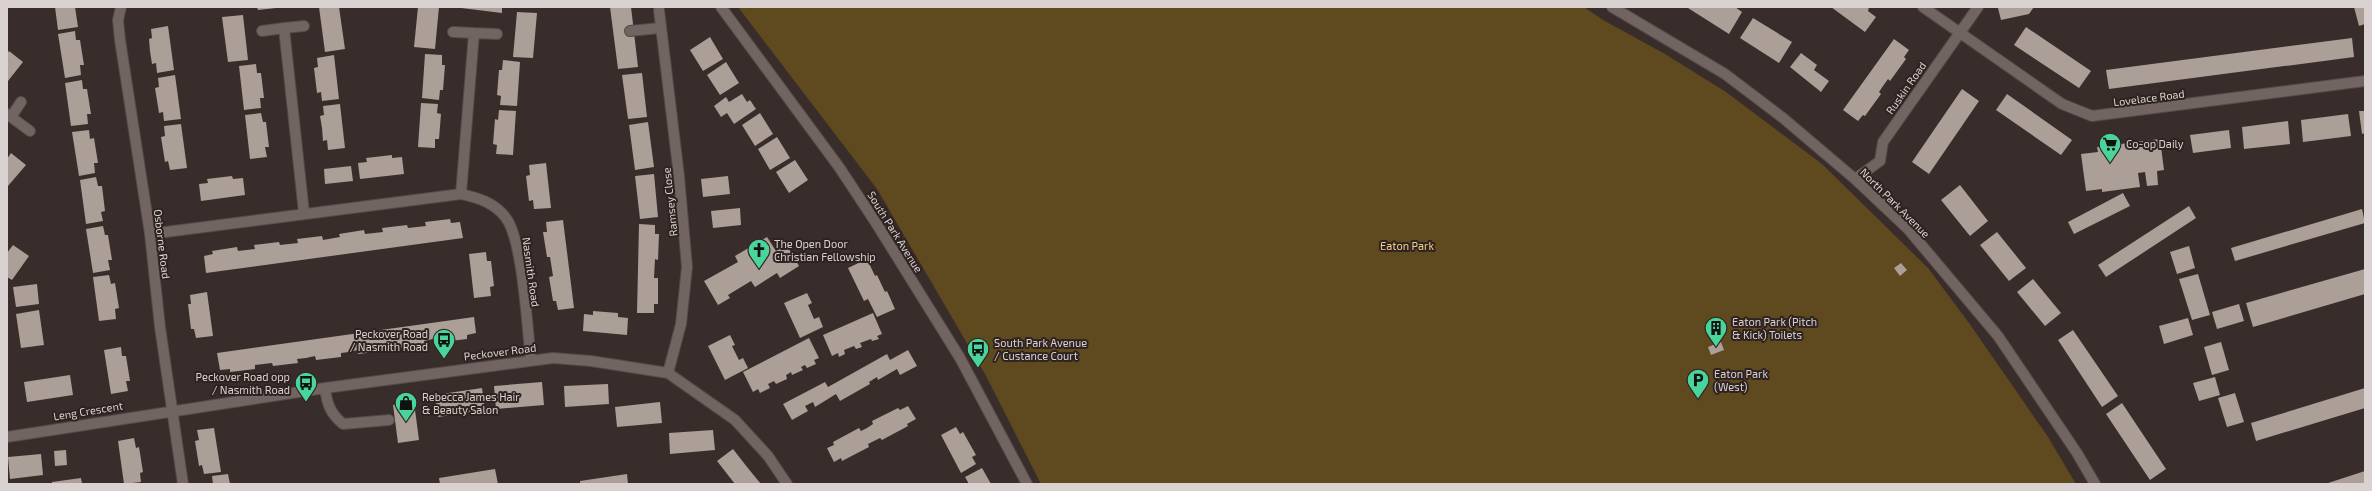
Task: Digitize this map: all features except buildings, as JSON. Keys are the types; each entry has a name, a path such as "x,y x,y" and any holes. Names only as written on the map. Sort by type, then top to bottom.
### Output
{"street":[{"name":"Osborne Road","path":"121,7 118,20 120,40 150,234 172,410 183,484"},
{"name":"South Park Avenue","path":"721,7 839,167 876,223 960,358 1027,484"},
{"name":"North Park Avenue","path":"1612,7 1724,74 1783,118 1855,179 1908,228 1998,336 2077,453 2095,484"},
{"name":"Lovelace Road","path":"1923,7 2062,104 2092,116 2365,81"},
{"name":"Ruskin Road","path":"1855,179 1880,161 1883,142 1978,7"},
{"name":"Ramsey Close","path":"659,10 660,28 680,176 687,267 681,324 668,372"},
{"path":"262,31 304,26"},
{"path":"284,28 304,213"},
{"path":"630,31 660,28"},
{"path":"453,32 497,34"},
{"path":"461,194 474,33"},
{"path":"21,102 9,115 30,131"},
{"name":"Nasmith Road","path":"150,234 461,194 479,198 494,206 506,219 516,239 531,360"},
{"name":"Peckover Road","path":"172,410 531,360 553,358 591,361 668,372 735,420 768,456 787,484"},
{"path":"325,388 328,404 334,416 343,424 389,420"},
{"name":"Leng Crescent","path":"7,435 172,410"}],"green space":[{"name":"Eaton Park","path":"738,7 1584,7 1603,20 1665,54 1726,92 1822,164 1928,268 1969,323 2048,437 2076,484 1041,484 985,374 877,189"}],"place":[{"name":"Co-op Daily","path":"2110,164"},
{"name":"The Open Door Christian Fellowship","path":"759,270"},
{"name":"Eaton Park (Pitch & Kick) Toilets","path":"1716,348"},
{"name":"Peckover Road / Nasmith Road","path":"444,360"},
{"name":"South Park Avenue / Custance Court","path":"978,368"},
{"name":"Eaton Park (West)","path":"1698,400"},
{"name":"Peckover Road opp / Nasmith Road","path":"306,402"},
{"name":"Rebecca James Hair & Beauty Salon","path":"406,422"}]}
